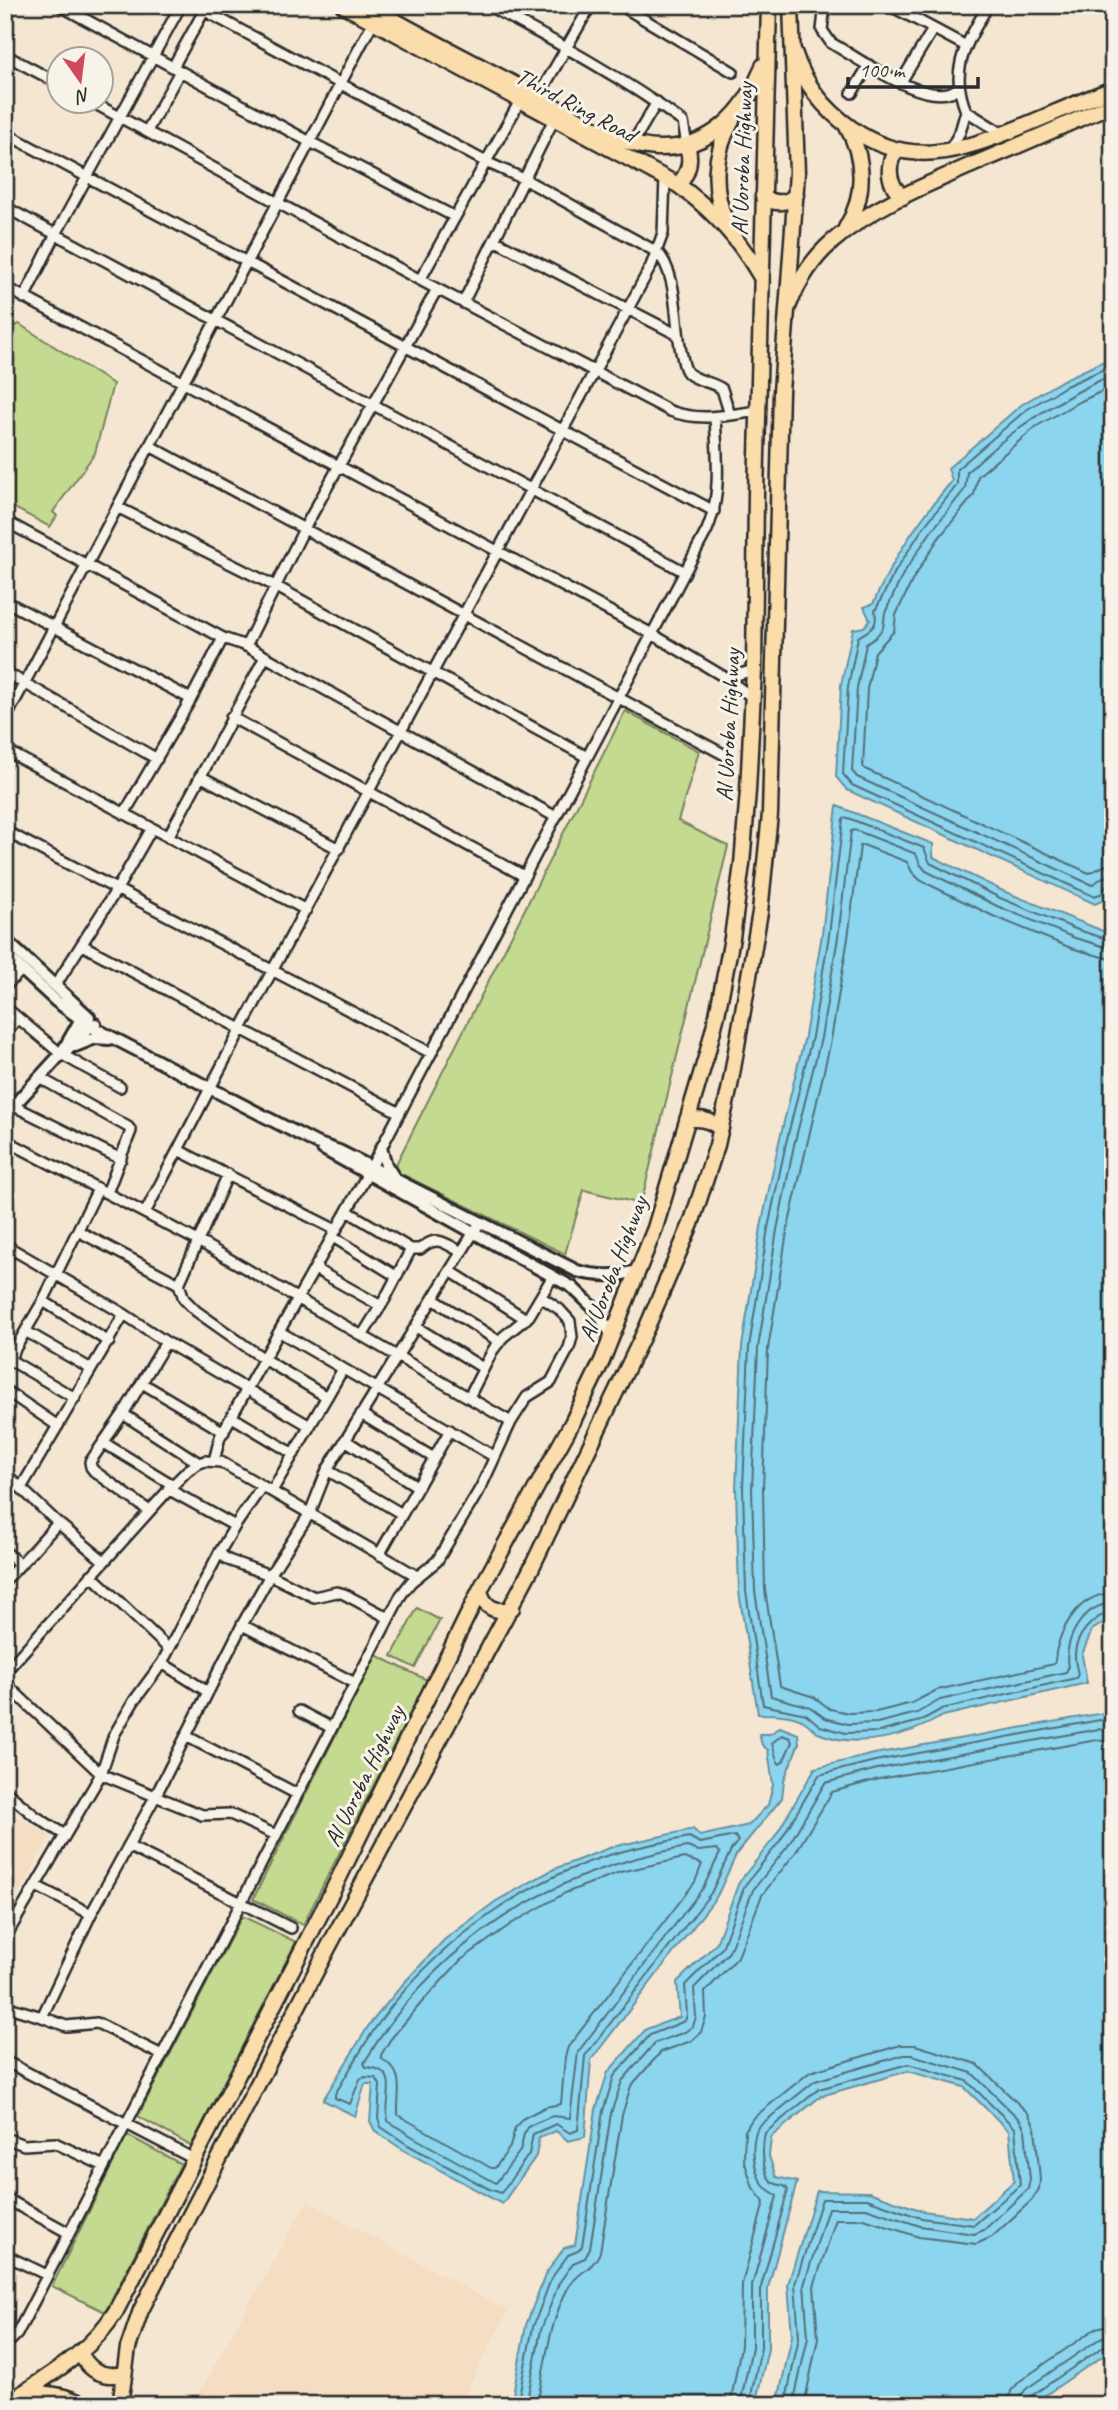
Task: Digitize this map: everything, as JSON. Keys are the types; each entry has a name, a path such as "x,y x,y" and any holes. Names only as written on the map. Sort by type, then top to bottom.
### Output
{"main road":[{"name":"Third Ring Road","path":"343,5 376,11 632,144 659,149 687,145 712,133 734,117 755,87 768,48"},
{"name":"Al Uoroba Highway","path":"9,2399 81,2354 104,2330 116,2311 334,1888 480,1590 572,1423 613,1337 640,1270 672,1175 717,1016 732,939 745,827 754,670 769,5"},
{"name":"Al Uoroba Highway","path":"120,2405 131,2335 147,2299 328,1948 512,1608 647,1327 691,1224 721,1129 760,912 770,814 783,349 796,195 791,5"},
{"name":"Third Ring Road","path":"376,11 520,101 678,185 730,231 761,277"},
{"path":"791,44 812,88 845,124 864,137 896,150 917,154 949,151 1003,134 1113,89"},
{"path":"787,309 809,266 843,232 902,197 1113,104"},
{"path":"730,231 719,200 716,179 720,146 734,117"},
{"path":"843,232 857,204 861,173 858,152 845,124"},
{"path":"678,185 686,175 689,163 687,145"},
{"path":"896,150 889,175 895,190 902,197"},
{"path":"763,196 780,203 789,201 796,195"},
{"path":"687,1120 703,1119 721,1129"},
{"path":"480,1590 482,1600 493,1609 503,1611 512,1608"},
{"path":"81,2354 86,2364 100,2374 123,2374"},
{"path":"9,2399 49,2394 70,2398 84,2405"}],"street":[{"path":"59,5 310,142 455,217"},
{"path":"24,298 181,5"},
{"path":"194,5 657,252 670,274 678,335 689,374 722,389 730,415"},
{"path":"487,5 567,48 657,102 683,122 687,145"},
{"path":"538,97 591,5"},
{"path":"620,5 733,72"},
{"path":"825,5 821,26 825,37 869,65 918,90 936,93 955,91 959,87"},
{"path":"889,5 966,46"},
{"path":"949,151 960,132 966,111 959,87 960,65 966,46 988,5"},
{"path":"147,131 204,11"},
{"path":"5,720 342,83 376,11"},
{"path":"901,82 933,29"},
{"path":"5,55 46,77"},
{"path":"852,93 869,65"},
{"path":"420,280 520,101"},
{"path":"632,144 657,102"},
{"path":"966,111 1003,134"},
{"path":"116,115 463,303 677,414 715,418 758,411"},
{"path":"463,303 554,119"},
{"path":"5,133 714,511"},
{"path":"145,1213 657,252 664,223 665,177"},
{"path":"5,207 685,572"},
{"path":"494,240 678,335"},
{"path":"5,288 652,634 726,678 753,698"},
{"path":"246,646 304,529 437,289"},
{"path":"214,1461 223,1432 369,1171 707,530 714,511 718,483 715,418"},
{"path":"150,446 725,755"},
{"path":"119,508 277,587 587,757"},
{"path":"5,521 223,638 246,646 556,817"},
{"path":"5,601 191,699"},
{"path":"124,814 223,638"},
{"path":"168,837 265,657"},
{"path":"726,678 754,670"},
{"path":"5,672 157,759"},
{"path":"231,717 524,876"},
{"path":"5,750 306,911"},
{"path":"200,776 339,849"},
{"path":"55,986 152,828"},
{"path":"5,831 431,1054"},
{"path":"5,940 87,1020"},
{"path":"82,945 400,1113"},
{"path":"5,954 63,1007 70,1045"},
{"path":"5,986 22,970"},
{"path":"56,1001 117,1041 316,1143 331,1155 395,1180 477,1228 572,1287 588,1300 613,1337"},
{"path":"5,1007 61,1054 120,1087"},
{"path":"5,1033 18,1018"},
{"path":"5,1115 70,1045 87,1020"},
{"path":"70,1045 95,1038 117,1041"},
{"path":"40,1078 131,1131 121,1159 78,1231 27,1332 7,1363 75,1398"},
{"path":"14,1106 121,1159"},
{"path":"5,1140 198,1241 511,1422"},
{"path":"381,1148 395,1180"},
{"path":"178,1150 228,1174 335,1233 396,1276"},
{"path":"369,1171 477,1228 577,1271 596,1276 613,1276 640,1270"},
{"path":"228,1174 178,1284 180,1292 190,1305 264,1359 327,1397"},
{"path":"347,1211 411,1249 420,1250 430,1241 437,1240 462,1252"},
{"path":"42,2017 91,1914 155,1797 243,1625 310,1513 327,1470 477,1228"},
{"path":"78,1231 178,1284"},
{"path":"5,1260 9,1247 310,1426"},
{"path":"362,1336 381,1307 411,1249"},
{"path":"315,1269 381,1307"},
{"path":"450,1271 527,1319"},
{"path":"469,1397 500,1342 527,1319 554,1276"},
{"path":"5,2342 17,2333 404,1589 437,1561 481,1487 511,1422 527,1397 551,1382 571,1343 572,1332 567,1317 541,1297"},
{"path":"433,1299 500,1342"},
{"path":"43,1301 109,1342"},
{"path":"21,1488 124,1314"},
{"path":"416,1326 484,1368"},
{"path":"27,1332 91,1369"},
{"path":"280,1332 495,1457"},
{"path":"148,1510 91,1467 90,1462 123,1414 166,1342"},
{"path":"272,1491 343,1368"},
{"path":"142,1382 223,1432"},
{"path":"5,1390 58,1426"},
{"path":"123,1414 199,1463"},
{"path":"361,1414 434,1458"},
{"path":"232,1417 294,1454"},
{"path":"379,1555 450,1430"},
{"path":"345,1440 418,1487"},
{"path":"104,1443 235,1526"},
{"path":"5,1672 148,1510 188,1470 199,1463 221,1462 417,1576"},
{"path":"327,1470 402,1514"},
{"path":"7,1478 104,1561"},
{"path":"5,1938 102,1774 114,1735 134,1700 162,1663 219,1553 262,1486"},
{"path":"5,1581 58,1523"},
{"path":"5,1551 20,1565"},
{"path":"219,1553 228,1560 314,1597 337,1592 389,1618"},
{"path":"91,1575 169,1649"},
{"path":"243,1625 355,1683"},
{"path":"162,1663 208,1692"},
{"path":"5,1684 102,1774 202,1815 230,1814 276,1835"},
{"path":"299,1711 332,1728"},
{"path":"186,1736 297,1794"},
{"path":"5,1791 35,1816 65,1835"},
{"path":"128,1846 291,1928"},
{"path":"36,1886 91,1914"},
{"path":"5,2006 66,2026 97,2023 162,2055"},
{"path":"5,2061 194,2159"},
{"path":"5,2138 24,2145 55,2143 104,2166"},
{"path":"5,2198 69,2232"},
{"path":"5,2255 47,2275"}],"shaded area":[{"path":"5,1807 16,1817 50,1836 5,1920"},
{"path":"307,2201 508,2311 459,2405 192,2405"}],"green space":[{"path":"19,324 113,384 95,453 53,512 57,516 50,527 5,503 5,350 15,326"},
{"path":"625,711 699,751 678,821 728,846 641,1204 584,1190 565,1254 393,1170"},
{"path":"417,1608 440,1620 415,1668 392,1656"},
{"path":"376,1655 427,1680 303,1925 253,1899"},
{"path":"242,1916 296,1942 191,2146 138,2116"},
{"path":"127,2135 181,2164 105,2312 52,2286"}],"water":[{"path":"1113,357 1113,880 1108,898 1095,904 847,790 836,777 841,685 853,629 864,627 870,620 864,607 873,604 908,540 952,481 948,468 1021,405 1063,380"},
{"path":"837,806 933,844 933,857 1003,891 1113,935 1113,1617 1092,1630 1082,1655 1087,1683 943,1716 899,1735 866,1740 833,1738 818,1733 795,1717 758,1714 739,1592 736,1489 742,1346 761,1227 805,1036 822,934"},
{"path":"1103,1713 1113,1718 1113,2349 1035,2402 1023,2405 777,2405 792,2336 788,2284 817,2191 869,2192 923,2211 973,2218 1014,2181 1009,2131 964,2087 908,2071 821,2096 771,2137 769,2156 776,2177 797,2182 768,2288 768,2349 755,2405 511,2405 526,2325 545,2275 564,2248 575,2245 596,2109 608,2072 646,2029 680,2017 677,1982 716,1944 739,1882 775,1837 815,1768 874,1754"},
{"path":"780,1727 798,1734 799,1743 784,1780 782,1798 737,1853 717,1896 591,2060 585,2137 568,2141 556,2131 539,2138 536,2156 502,2204 405,2151 375,2131 370,2121 373,2084 365,2084 355,2116 323,2100 369,2025 403,1984 444,1940 496,1901 554,1869 612,1847 693,1829 700,1836 749,1825 768,1805 773,1785 768,1750 762,1745 759,1734 770,1734"}]}
